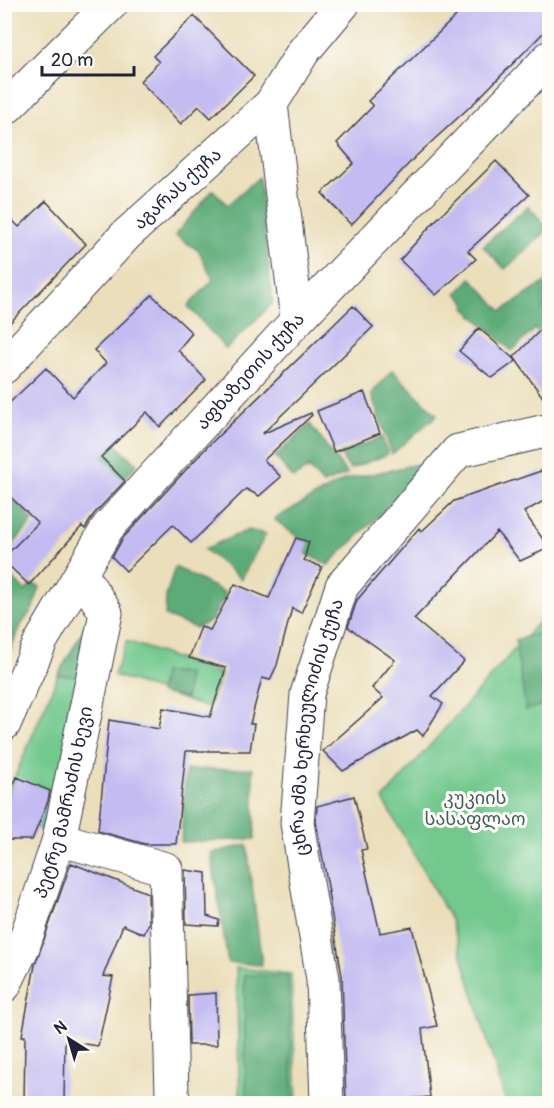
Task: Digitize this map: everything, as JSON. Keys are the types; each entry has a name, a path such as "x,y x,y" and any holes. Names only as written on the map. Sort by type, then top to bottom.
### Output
{"street":[{"path":"4,110 111,4"},
{"name":"აგარას ქუჩა","path":"4,367 126,235 271,104 303,52 343,4"},
{"name":"აფხაზეთის ქუჩა","path":"4,724 41,641 108,526 297,320 549,57"},
{"path":"271,104 297,320"},
{"name":"ცხრა ძმა ხერხეულიძის ქუჩა","path":"327,1104 323,979 297,823 307,694 342,586 458,451 549,430"},
{"name":"პეტრე მამრაძის ხევი","path":"4,987 23,947 58,839 106,613 81,574"},
{"path":"58,839 166,869 172,1083 175,1104"}],"green space":[{"path":"259,177 273,303 226,349 188,306 213,280 198,250 175,235 213,190 227,205"},
{"path":"528,206 549,229 505,269 483,246"},
{"path":"471,278 502,311 549,280 549,302 543,307 549,313 549,346 535,329 512,351 465,308 466,303 457,293"},
{"path":"392,370 437,415 392,454 371,394"},
{"path":"310,424 347,474 323,484 309,468 293,478 275,456"},
{"path":"382,437 388,454 350,469 340,454"},
{"path":"112,440 137,465 123,479 17,503 33,521 5,554 5,497 27,465"},
{"path":"418,464 416,479 328,565 296,549 300,539 274,519 344,480"},
{"path":"248,530 266,534 241,579 204,549"},
{"path":"175,567 226,593 211,621 195,628 165,616 166,596"},
{"path":"5,570 25,591 32,584 40,587 33,608 19,628 5,664"},
{"name":"კუკიის სასაფლაო","path":"549,617 549,1103 506,1103 451,920 383,799 542,618"},
{"path":"89,624 86,678 58,675 86,625"},
{"path":"86,625 55,836 5,812 4,802 58,675"},
{"path":"549,630 549,703 526,710 515,640"},
{"path":"127,641 221,674 208,708 114,675"},
{"path":"163,673 188,673 186,698 159,693"},
{"path":"253,768 255,839 181,842 186,770"},
{"path":"247,845 262,965 228,963 211,853"},
{"path":"236,968 291,974 297,1103 240,1103"},
{"path":"244,975 288,976 293,1103 246,1103"}],"building":[{"path":"445,4 549,4 549,27 474,103 415,157 351,225 322,193 354,163 337,143 373,106 368,101 456,16"},
{"path":"194,16 254,76 211,118 199,106 181,124 140,81 159,62 153,56"},
{"path":"496,161 529,195 468,251 476,259 436,295 400,260 435,221"},
{"path":"46,201 86,244 4,329 4,212 19,227"},
{"path":"152,295 192,333 178,350 206,380 160,427 147,412 101,457 125,481 94,514 85,529 82,526 29,585 4,561 4,557 38,523 4,491 4,408 46,368 73,397 106,363 94,350"},
{"path":"353,306 373,327 262,434 311,413 312,415 264,460 281,477 259,496 246,489 191,543 173,525 126,571 112,557 123,538 208,446"},
{"path":"549,321 549,406 514,357"},
{"path":"479,328 516,361 492,378 459,351"},
{"path":"364,392 380,433 334,452 317,411"},
{"path":"541,471 549,484 549,498 524,512 549,548 520,561 497,532 414,619 464,661 432,696 443,704 423,736 417,730 343,771 323,751 383,698 372,688 395,660 348,627 357,600 419,528 422,531 454,501"},
{"path":"296,538 309,542 304,560 322,567 301,613 292,608 277,665 270,680 262,678 250,724 254,724 250,751 186,751 176,844 145,844 98,831 109,720 159,729 163,708 210,717 226,668 189,658 201,627 210,630 235,584 269,598"},
{"path":"17,777 50,791 32,840 4,840 4,806"},
{"path":"354,796 367,849 361,850 380,933 412,927 437,1026 422,1029 430,1097 346,1104 342,976 316,822 317,806"},
{"path":"71,863 148,893 149,923 144,934 123,925 103,976 113,977 98,1046 65,1041 64,1104 24,1104 25,1036 22,1036 35,965"},
{"path":"185,870 206,873 207,916 219,920 218,926 186,924"},
{"path":"216,993 217,1045 189,1045 188,995"}]}
